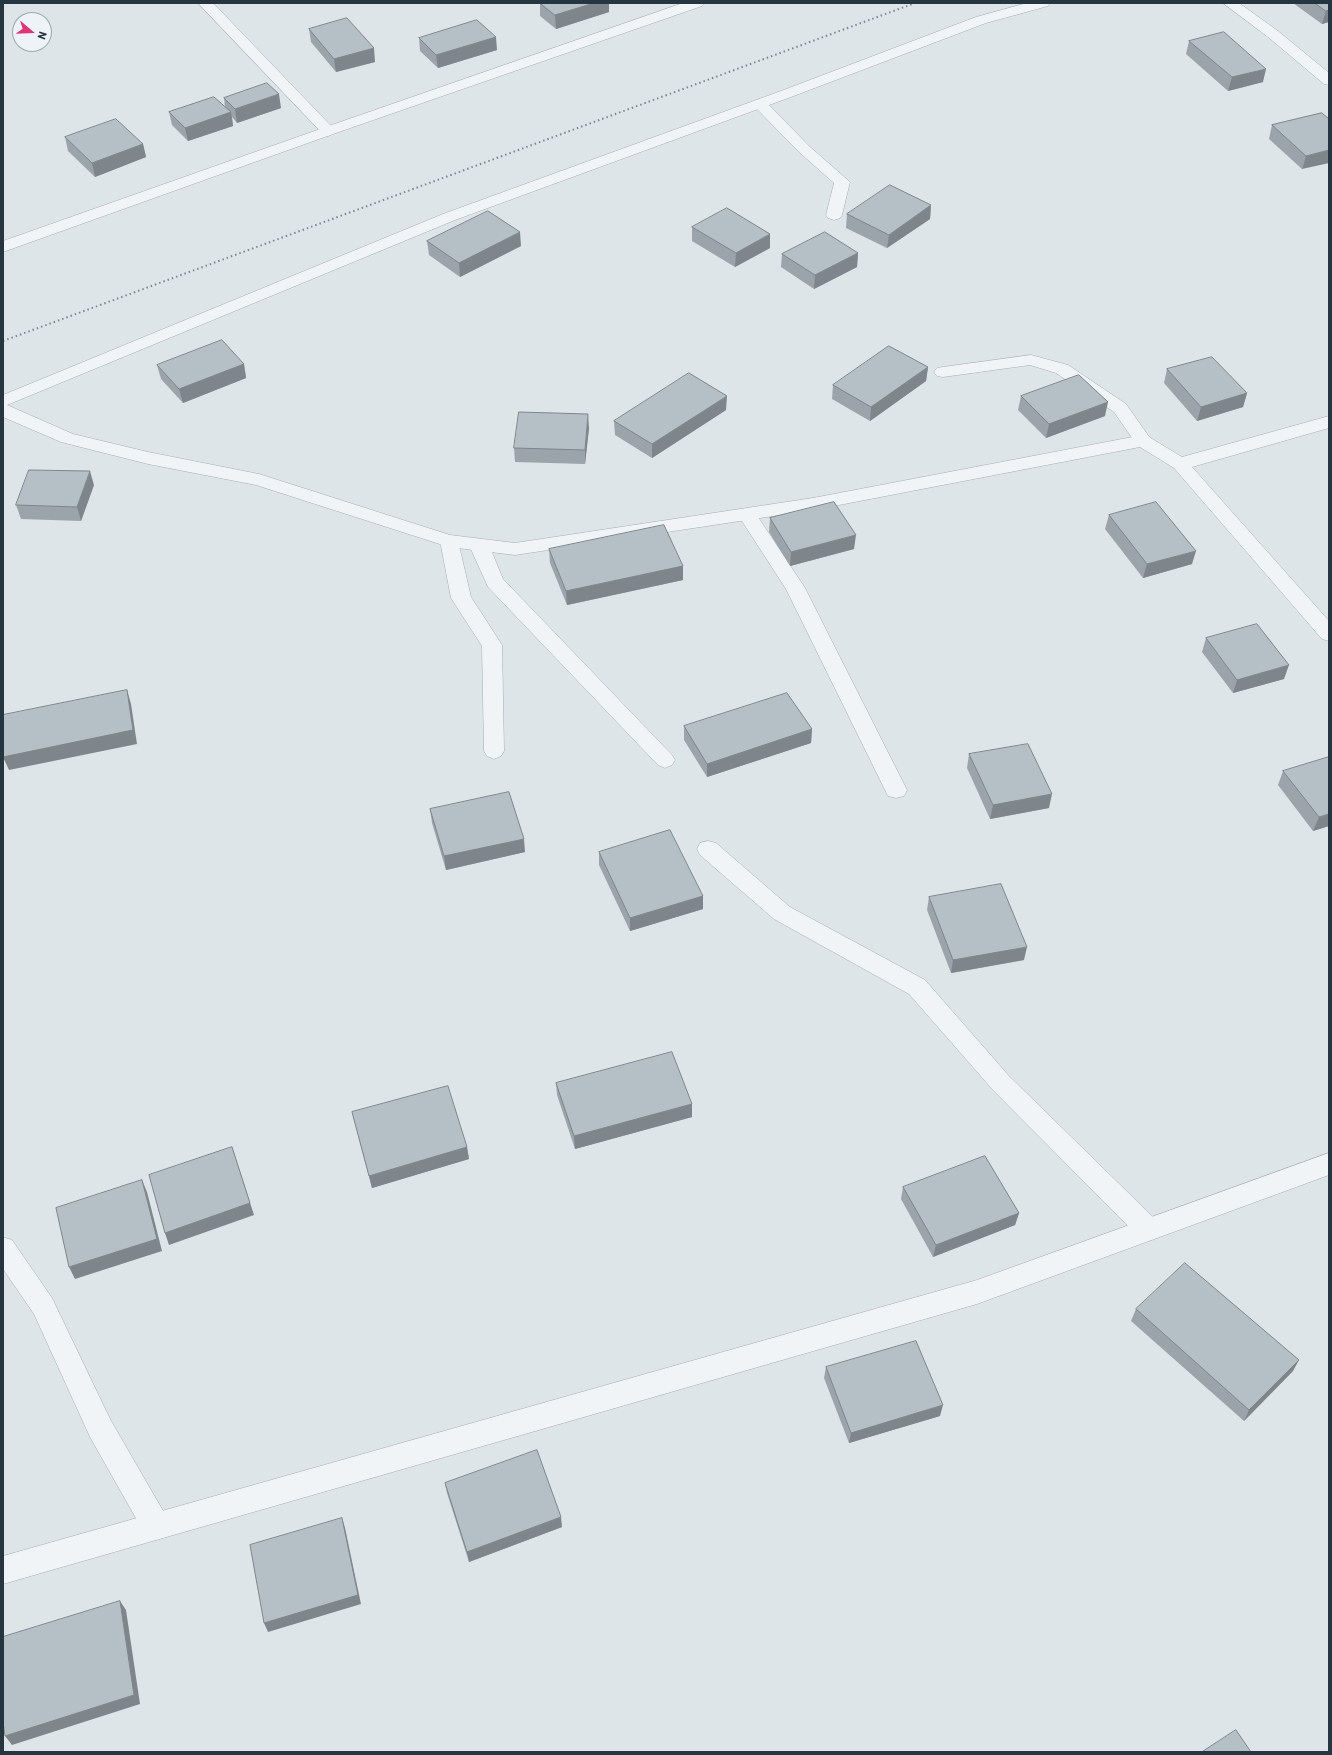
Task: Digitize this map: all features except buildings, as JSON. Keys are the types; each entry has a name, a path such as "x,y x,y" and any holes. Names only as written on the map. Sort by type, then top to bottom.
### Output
{"street":[{"path":"205,3 328,131"},
{"path":"3,247 328,131 697,3"},
{"path":"3,401 449,217 760,104 981,20 1043,3"},
{"path":"1230,3 1273,34 1329,81"},
{"path":"760,104 804,149 842,182 834,215"},
{"path":"943,372 1031,360 1062,369 1120,408 1143,441 1180,464 1329,634"},
{"path":"3,410 67,438 148,458 259,480 449,541 515,549 747,515 1143,441"},
{"path":"1180,464 1329,422"},
{"path":"747,515 795,588 896,790"},
{"path":"449,541 461,598 492,646 494,751"},
{"path":"479,545 495,582 665,760"},
{"path":"708,850 782,913 917,987 1001,1083 1148,1229"},
{"path":"3,1570 976,1292 1329,1164"},
{"path":"3,1248 43,1306 100,1428 156,1526"}],"railway":[{"path":"3,341 915,3"}]}
